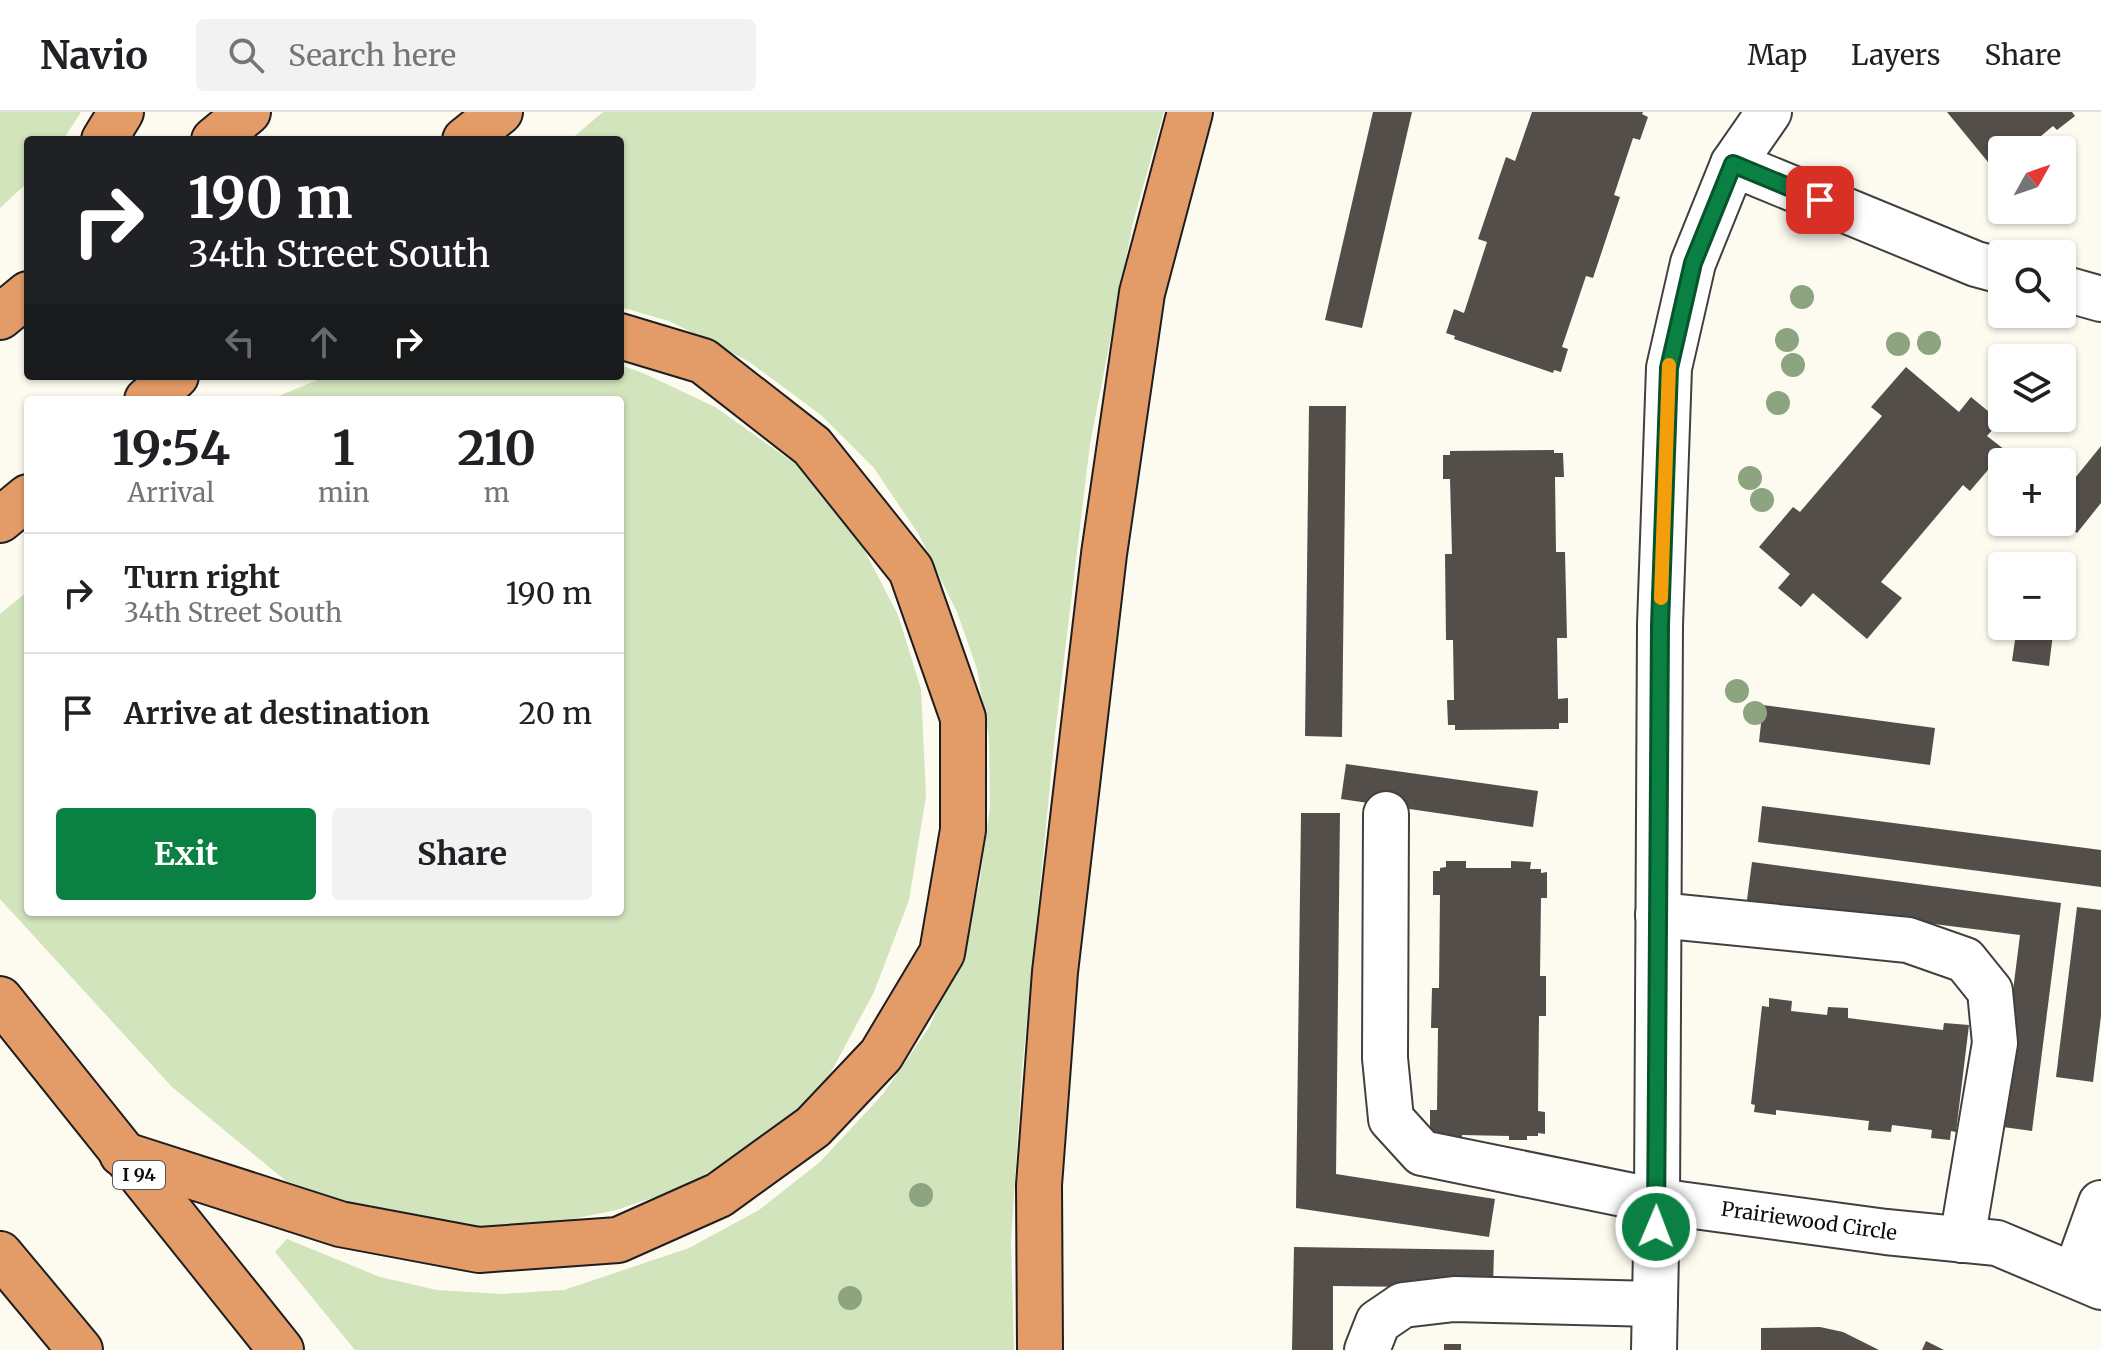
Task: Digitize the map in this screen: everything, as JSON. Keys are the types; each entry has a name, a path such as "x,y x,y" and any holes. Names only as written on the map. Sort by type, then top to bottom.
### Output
{"highway":[{"path":"106,136 121,112"},
{"path":"219,136 248,112"},
{"path":"470,136 500,112"},
{"path":"1040,1350 1039,1185 1055,972 1104,554 1142,293 1190,112"},
{"path":"122,1154 340,1224 479,1250 618,1240 719,1195 813,1127 881,1055 942,953 963,830 963,718 911,570 812,446 703,361 624,337"},
{"path":"0,520 24,500"},
{"name":"I 94","path":"0,999 281,1350"},
{"path":"0,1254 80,1350"}],"street":[{"path":"1654,1350 1660,625 1669,368 1693,263 1733,164 1769,112"},
{"path":"1733,164 1988,267"},
{"path":"2076,292 2101,299"},
{"name":"Prairiewood Circle","path":"1386,814 1385,1058 1391,1119 1422,1153 1657,1201 1886,1232 1997,1243 2088,1281"},
{"path":"1658,915 1908,940 1965,960 1990,991 1995,1043 1962,1240"},
{"path":"2088,1281 2101,1203"},
{"path":"1367,1350 1378,1322 1403,1305 1454,1299 1655,1304"}],"green space":[{"path":"0,112 81,112 66,136 24,136 24,186 0,208"},
{"path":"603,112 1164,112 1133,223 1090,444 1055,734 1022,1070 1011,1242 1014,1350 355,1350 275,1252 287,1239 380,1277 437,1290 502,1294 564,1290 689,1248 759,1210 820,1162 883,1094 930,1026 961,949 979,886 990,807 989,738 977,669 957,612 919,535 874,468 821,415 748,361 669,321 624,308 624,136 575,136"},
{"path":"624,366 643,373 715,407 800,467 860,542 898,615 921,689 926,796 909,900 874,992 823,1087 774,1131 685,1187 616,1210 516,1231 391,1219 286,1181 172,1087 0,899 0,614 24,594 24,916 624,916 624,396 279,396 317,380 624,380"}],"building":[{"path":"1373,112 1412,112 1362,328 1325,320"},
{"path":"1532,112 1643,112 1648,117 1640,140 1633,138 1614,195 1620,197 1593,278 1586,276 1562,347 1568,349 1561,372 1554,370 1553,373 1454,339 1455,336 1446,333 1454,309 1464,313 1487,242 1478,239 1506,157 1515,161"},
{"path":"1947,112 2072,112 2075,116 2057,130 2053,126 2041,136 1988,136 1988,162"},
{"path":"1906,367 1959,412 1971,397 1988,411 1988,432 1990,432 1987,436 2002,448 1988,448 1988,470 1970,491 1963,485 1881,582 1902,598 1867,639 1813,593 1801,607 1778,588 1790,574 1759,547 1793,507 1800,512 1882,416 1871,407"},
{"path":"1309,406 1346,406 1342,737 1305,736"},
{"path":"2101,446 2101,503 2077,533 2076,532 2076,477"},
{"path":"1554,450 1554,453 1563,453 1564,477 1555,477 1556,552 1565,552 1567,638 1557,638 1558,699 1568,698 1568,723 1559,723 1559,729 1455,730 1455,725 1448,725 1447,700 1454,700 1453,640 1446,640 1445,554 1452,554 1450,479 1443,479 1443,455 1450,455 1450,451"},
{"path":"2015,640 2052,640 2049,666 2012,661"},
{"path":"1763,705 1935,728 1930,765 1759,742"},
{"path":"1346,764 1538,791 1533,827 1341,799"},
{"path":"1762,806 2101,850 2101,887 1758,842"},
{"path":"1301,813 1340,813 1336,1174 1495,1199 1489,1237 1296,1208"},
{"path":"1446,861 1466,861 1466,868 1511,868 1511,861 1531,862 1530,869 1547,872 1547,898 1541,898 1540,976 1546,976 1546,1016 1539,1016 1538,1111 1545,1112 1545,1134 1527,1136 1527,1140 1509,1140 1509,1136 1462,1135 1462,1139 1443,1139 1443,1135 1430,1132 1430,1110 1437,1110 1438,1028 1431,1028 1432,988 1439,988 1440,895 1433,895 1433,871 1446,867"},
{"path":"1752,862 2061,903 2032,1131 1996,1126 2020,935 1747,900"},
{"path":"2077,907 2101,910 2101,1016 2093,1082 2056,1077"},
{"path":"1769,998 1792,1001 1791,1011 1827,1015 1828,1007 1848,1008 1848,1018 1943,1030 1944,1023 1969,1025 1956,1132 1951,1131 1950,1140 1931,1138 1932,1130 1892,1125 1891,1132 1868,1130 1869,1121 1776,1110 1776,1115 1754,1112 1755,1105 1751,1104 1762,1006 1769,1007"},
{"path":"1294,1247 1494,1250 1493,1288 1333,1286 1333,1350 1292,1350"},
{"path":"1820,1327 1843,1332 1879,1350 1761,1350 1761,1328"},
{"path":"1926,1341 1944,1350 1922,1350"},
{"path":"1444,1344 1461,1344 1461,1350 1444,1350"}],"slow traffic":[{"path":"1661,598 1669,365"}],"route":[{"path":"1656,1227 1660,625 1669,368 1693,263 1733,164 1820,200"}]}
